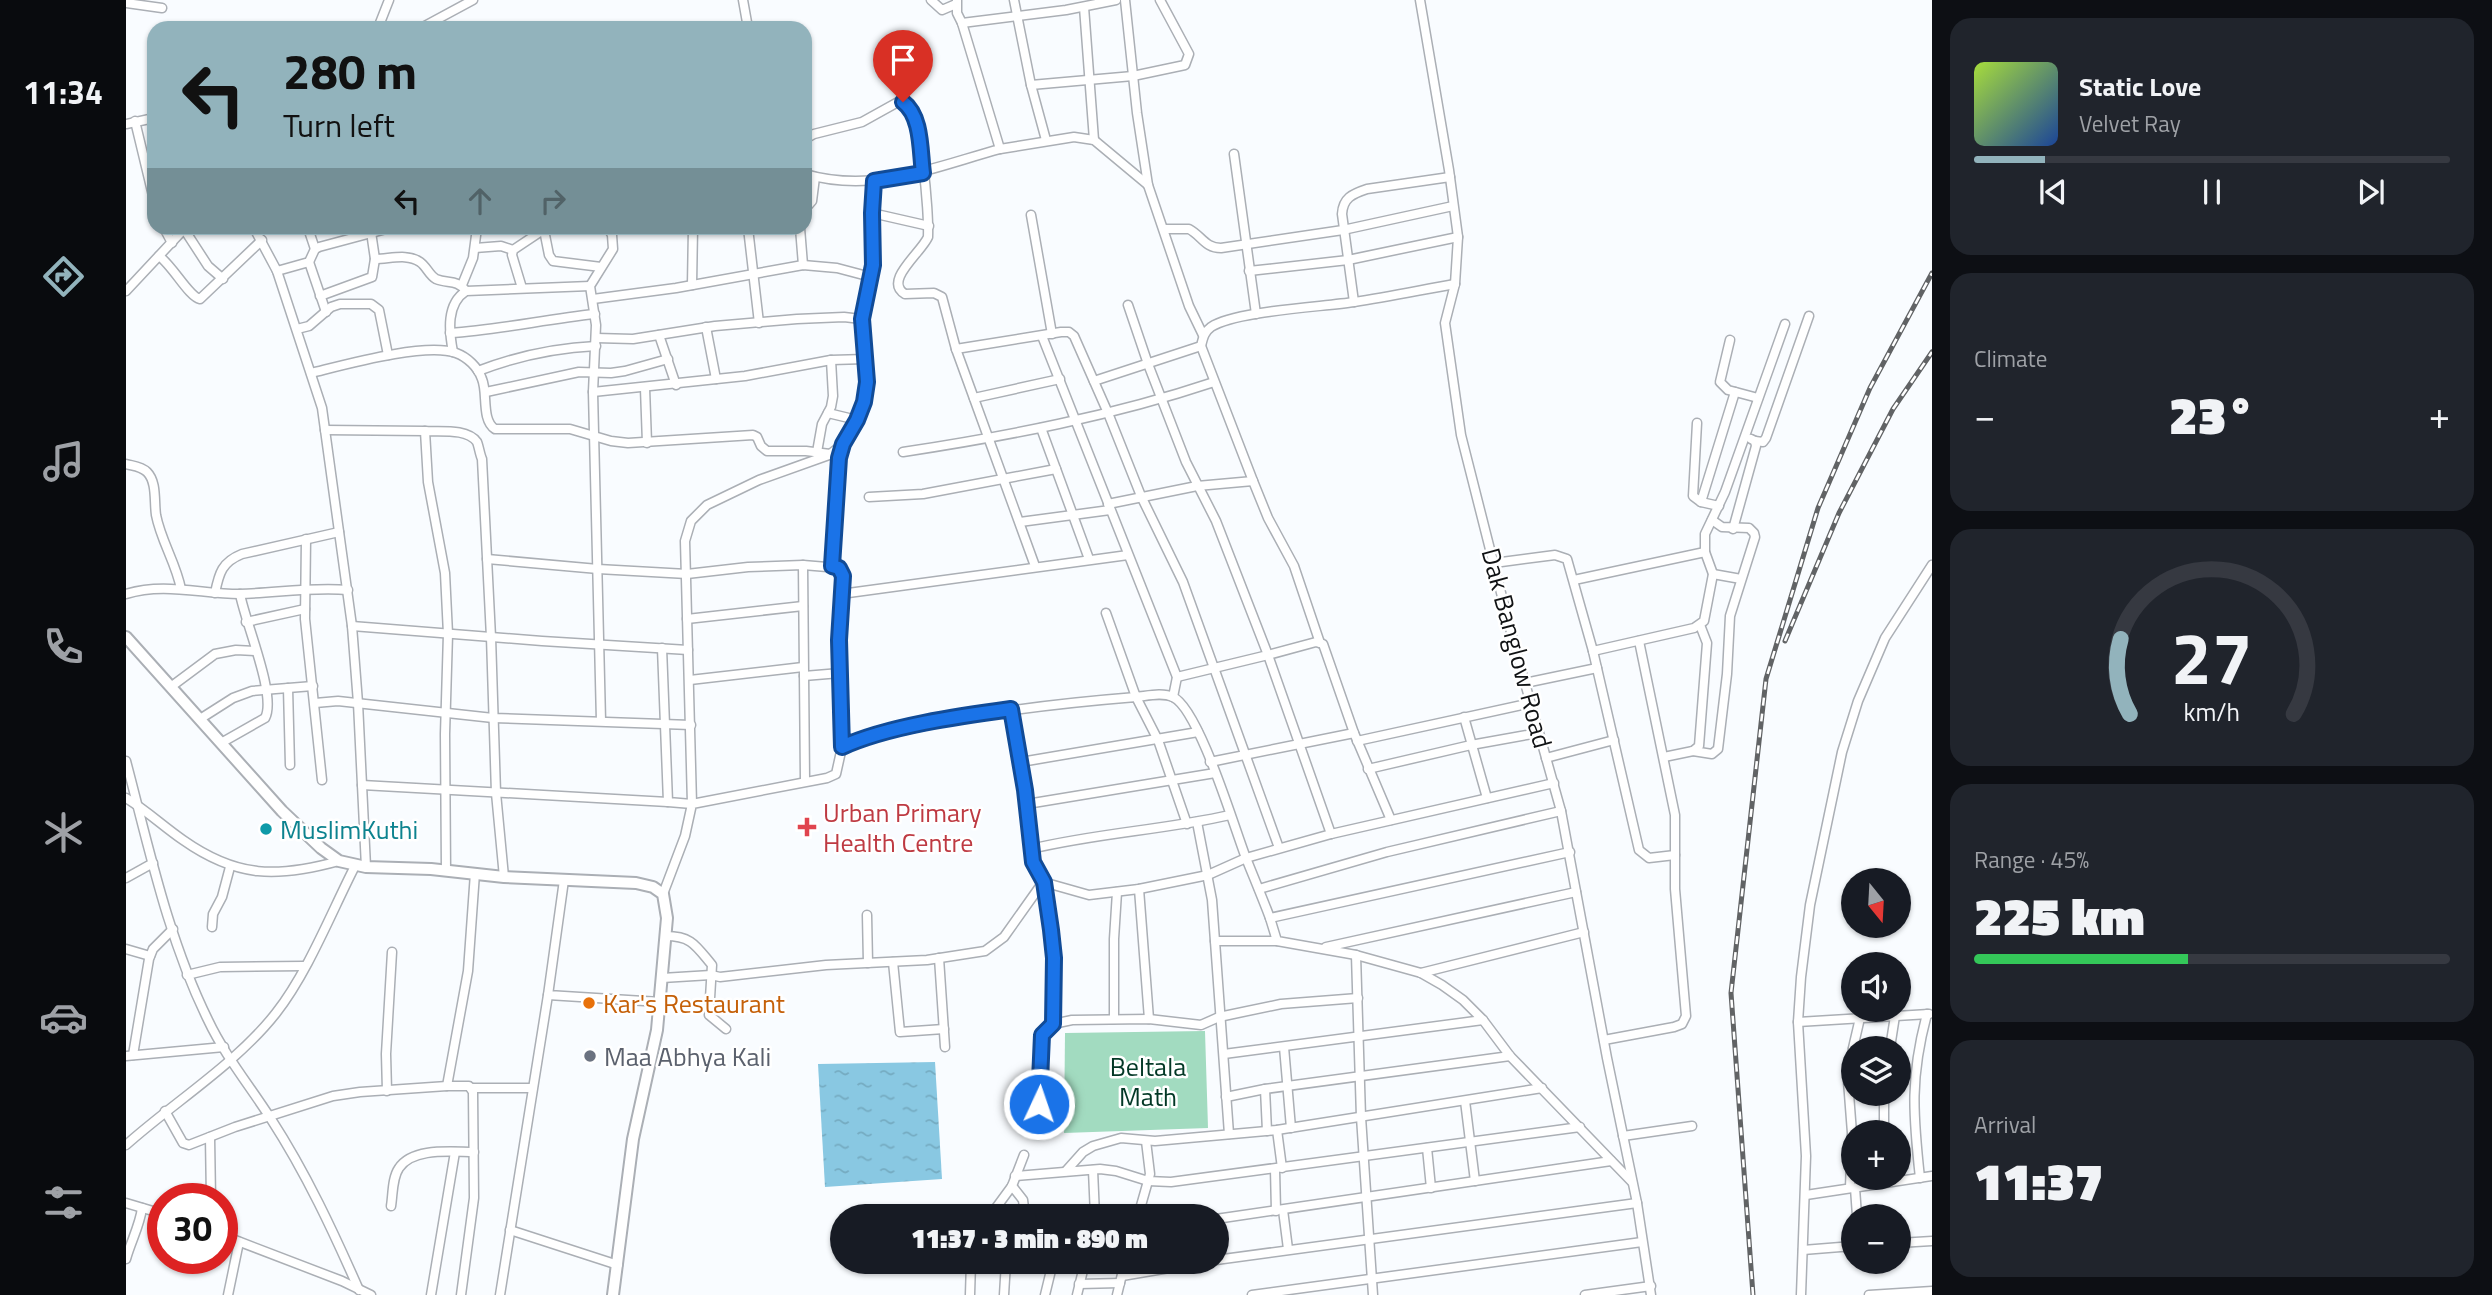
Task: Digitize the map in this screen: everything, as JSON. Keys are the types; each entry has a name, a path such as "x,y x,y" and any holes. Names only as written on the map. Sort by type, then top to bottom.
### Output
{"main road":[{"path":"126,636 282,811 339,861 360,866 504,877 636,883 653,887 663,894 667,910 666,936 657,1030 633,1139 613,1295"}],"street":[{"path":"381,21 389,0"},
{"path":"433,21 473,0"},
{"path":"743,0 747,21"},
{"path":"932,0 942,10 957,2 1000,149"},
{"path":"1014,0 1031,85 1046,140"},
{"path":"962,23 1084,7 1116,0"},
{"path":"1125,0 1148,184 1189,306 1203,335"},
{"path":"1031,85 1133,76 1185,65 1189,60 1186,46 1160,0"},
{"name":"Dak Banglow Road","path":"1420,0 1458,237 1455,284 1445,323 1461,435 1538,733 1555,783 1637,1203 1651,1291"},
{"path":"126,2 162,8"},
{"path":"1084,7 1094,140"},
{"path":"812,135 862,122 898,102 903,102 911,110 916,123 929,226 924,246 900,275 898,287 905,294 934,293 942,296 956,349 1035,566"},
{"path":"130,122 147,177"},
{"path":"812,176 848,182 874,181 923,173 1000,149 1074,137 1094,140 1148,184"},
{"path":"1234,154 1256,314"},
{"path":"812,201 815,177"},
{"path":"1354,302 1343,230 1343,205 1347,199 1355,193 1450,177"},
{"path":"832,566 838,473 843,444 864,402 867,382 862,319 871,276 874,181"},
{"path":"1164,229 1189,229 1212,248 1343,230 1453,206"},
{"path":"872,213 929,226"},
{"path":"1031,215 1047,335 1060,379 1177,677 1173,697"},
{"path":"168,235 172,243"},
{"path":"126,291 178,235"},
{"path":"188,235 208,266 223,279"},
{"path":"126,1145 254,1038 277,1012 360,866 362,785 352,626 322,408 276,271 259,235"},
{"path":"311,235 316,249"},
{"path":"326,312 309,262 316,249 360,235"},
{"path":"320,296 368,280 374,273 376,259 371,235"},
{"path":"453,352 450,333 453,304 464,288 476,235"},
{"path":"475,248 501,246 513,250 527,242 532,235"},
{"path":"546,235 549,255 553,261 601,267"},
{"path":"601,721 593,392 596,342 590,286 613,249 612,235"},
{"path":"691,285 693,235"},
{"path":"749,235 759,323"},
{"path":"801,235 803,265"},
{"path":"1249,271 1348,260 1458,237"},
{"path":"159,256 174,268 195,299 204,297 262,240"},
{"path":"513,250 512,255 522,288"},
{"path":"376,259 414,259 421,262 435,278 464,288 590,286"},
{"path":"276,271 309,262"},
{"path":"593,299 803,265 837,268 871,276"},
{"path":"1391,820 1368,769 1294,566 1268,518 1201,346 1203,335 1211,327 1256,314 1354,302 1455,284"},
{"path":"297,330 309,326 340,304 376,306 388,355"},
{"path":"1129,305 1148,364 1197,486 1216,521 1268,655 1331,834"},
{"path":"450,333 491,331 547,319 595,314"},
{"path":"1745,437 1763,442 1766,438 1809,316"},
{"path":"478,371 518,356 706,327 826,317 862,319"},
{"path":"1593,651 1700,625 1706,614 1713,574 1705,552 1705,534 1719,506 1785,324"},
{"path":"706,327 716,379"},
{"path":"956,349 1069,332 1074,337 1108,412 1141,496 1171,553 1215,667 1279,848"},
{"path":"659,335 676,385"},
{"path":"1730,340 1720,382 1723,388 1758,398"},
{"path":"1094,381 1201,346"},
{"path":"311,373 388,355 453,352 478,371 486,392 488,421 495,429 570,429 628,443 753,435 767,451 830,454"},
{"path":"486,392 579,372 611,373 668,359"},
{"path":"593,392 745,376 831,360 866,359"},
{"path":"817,452 822,424 833,396 831,360"},
{"path":"974,398 1060,379"},
{"path":"903,452 989,439 1076,421 1162,399 1214,382"},
{"path":"645,388 647,443"},
{"path":"1701,502 1735,392"},
{"path":"828,413 857,420"},
{"path":"1698,423 1692,490 1696,500 1719,506"},
{"path":"1041,428 1089,559"},
{"path":"325,430 454,432 468,435 476,442 485,475 496,793 504,877"},
{"path":"425,431 428,482 445,573 448,635 445,712 446,871"},
{"path":"1733,529 1756,446 1755,441"},
{"path":"663,894 685,836 692,803 685,541 691,521 707,505 759,480 830,454 843,444"},
{"path":"126,464 141,467 152,481 159,528 177,570 181,589"},
{"path":"869,497 923,494 1056,469"},
{"path":"1020,522 1072,516 1141,496 1197,486 1253,481"},
{"path":"1664,757 1693,751 1712,754 1718,749 1727,674 1730,616 1754,533 1749,528 1722,527 1712,520"},
{"path":"215,593 219,573 231,558 339,532"},
{"path":"306,539 305,609 322,780"},
{"path":"1574,580 1705,552"},
{"path":"841,594 1128,555"},
{"path":"1494,564 1562,556 1570,565 1593,651 1639,850 1649,858 1675,855"},
{"path":"362,785 692,803 836,774 842,747 839,673 842,571 839,568 803,565 748,567 687,574 487,559"},
{"path":"803,565 805,781"},
{"path":"1801,1295 1806,1195 1798,1022 1810,905 1849,727 1885,638 1932,565"},
{"path":"1713,574 1741,579"},
{"path":"126,594 150,589 240,594 305,588 348,590"},
{"path":"220,743 265,718 269,707 268,688 246,622 240,594"},
{"path":"687,619 803,606"},
{"path":"246,622 305,609"},
{"path":"1106,613 1136,697 1158,740 1187,824"},
{"path":"1693,751 1699,746 1701,739 1707,643 1700,625"},
{"path":"352,626 448,635 688,650"},
{"path":"1604,1040 1675,1027 1682,1024 1686,1016 1677,933 1675,816 1639,641"},
{"path":"1177,677 1320,643"},
{"path":"662,648 668,802"},
{"path":"172,686 215,654 236,650 255,651"},
{"path":"1525,683 1597,668"},
{"path":"690,680 804,672 839,673"},
{"path":"200,719 233,698 252,691 313,686"},
{"path":"288,688 290,765"},
{"path":"842,747 902,729 968,715 1161,694 1173,697 1190,715 1198,732 1277,941"},
{"path":"315,703 338,701 493,718 691,725"},
{"path":"1210,762 1531,704"},
{"path":"1011,709 1021,762 1033,862 1044,882 1054,958 1053,1024"},
{"path":"1464,718 1487,798"},
{"path":"1021,762 1198,732"},
{"path":"1368,769 1471,745 1538,733"},
{"path":"1546,758 1614,740"},
{"path":"126,761 187,975 209,1023 230,1059 270,1116 319,1202 359,1290"},
{"path":"1027,804 1215,774"},
{"path":"1044,882 1089,895 1139,889 1208,874 1246,858 1331,834 1555,783"},
{"path":"126,798 183,840 230,867 280,873 312,869 339,861"},
{"path":"1259,889 1387,852 1561,811"},
{"path":"1031,849 1073,839 1187,824 1230,815"},
{"path":"1197,822 1208,874 1215,940 1229,1134"},
{"path":"1270,918 1570,852"},
{"path":"126,878 153,863"},
{"path":"212,927 213,914 222,897 230,867"},
{"path":"447,1086 468,971 475,873"},
{"path":"500,1295 564,880"},
{"path":"662,978 711,975 720,977 826,965 939,958 985,951 1004,937 1044,882"},
{"path":"1139,889 1149,1019"},
{"path":"1114,1019 1114,951 1118,892"},
{"path":"1323,948 1576,892"},
{"path":"867,915 868,963"},
{"path":"173,929 153,949 150,956 130,1055 224,1048"},
{"path":"1421,973 1584,932"},
{"path":"666,936 682,936 691,941 712,965 709,1015 726,1029"},
{"path":"1215,940 1277,941 1323,948 1421,973 1463,1000 1483,1020 1510,1056 1632,1181"},
{"path":"126,949 150,956"},
{"path":"387,1091 386,1054 392,952"},
{"path":"1356,955 1361,1117 1373,1295"},
{"path":"939,958 945,1047"},
{"path":"893,962 900,1032 944,1029"},
{"path":"187,975 220,967 304,966"},
{"path":"548,995 660,1002"},
{"path":"1038,1126 1042,1035 1053,1024 1073,1020 1149,1019 1201,1025 1219,1017 1281,1004 1358,998"},
{"path":"1911,1015 1929,1014 1918,1050 1913,1089 1920,1178"},
{"path":"1798,1022 1841,1019"},
{"path":"1224,1055 1483,1020"},
{"path":"1284,1046 1291,1128"},
{"path":"1226,1097 1265,1088 1510,1056"},
{"path":"165,1111 186,1145 270,1116 333,1097 360,1092 447,1086 532,1088"},
{"path":"461,1295 473,1209 471,1088"},
{"path":"1265,1088 1267,1131"},
{"path":"1066,1171 1083,1152 1102,1142 1121,1138 1146,1141 1277,1130 1542,1088"},
{"path":"1465,1101 1475,1181"},
{"path":"1623,1136 1692,1126"},
{"path":"1015,1176 1093,1170 1116,1171 1148,1181 1181,1181 1580,1127"},
{"path":"1277,1130 1279,1211 1288,1250"},
{"path":"210,1137 211,1183"},
{"path":"1141,1204 1150,1167 1146,1141"},
{"path":"1427,1149 1431,1188"},
{"path":"431,1295 456,1152"},
{"path":"391,1206 395,1177 400,1167 408,1160 431,1153 474,1152"},
{"path":"999,1204 1012,1186 1024,1155"},
{"path":"1229,1217 1611,1161"},
{"path":"1093,1170 1094,1204"},
{"path":"1911,1179 1932,1176"},
{"path":"1012,1186 1024,1204"},
{"path":"1806,1195 1841,1190"},
{"path":"126,1203 147,1209"},
{"path":"1229,1258 1637,1203"},
{"path":"126,1259 132,1236 141,1219 142,1208"},
{"path":"510,1230 618,1265"},
{"path":"1911,1242 1932,1241"},
{"path":"228,1295 239,1242 371,1295"},
{"path":"1252,1295 1642,1242"},
{"path":"1803,1250 1841,1248"},
{"path":"970,1295 971,1274"},
{"path":"1004,1295 1005,1274"},
{"path":"1045,1295 1050,1274"},
{"path":"1077,1295 1082,1274"},
{"path":"1117,1295 1122,1274"},
{"path":"1079,1284 1146,1274"},
{"path":"1324,1285 1324,1295"},
{"path":"1585,1295 1651,1291"},
{"path":"1869,1295 1932,1291"}],"green space":[{"name":"Beltala Math","path":"1205,1031 1208,1128 1064,1133 1065,1033"}],"water":[{"path":"935,1062 942,1179 825,1187 818,1064"}],"railway":[{"path":"1753,1295 1731,993 1766,679 1818,508 1870,388 1932,273"},
{"path":"1785,641 1839,513 1893,409 1932,352"}],"place":[{"name":"Urban Primary Health Centre","path":"807,827"},
{"name":"MuslimKuthi","path":"266,829"},
{"name":"Kar's Restaurant","path":"589,1003"},
{"name":"Maa Abhya Kali","path":"590,1056"}],"route":[{"path":"903,102 911,110 916,123 923,173 874,181 873,265 862,319 867,382 864,402 839,458 832,566 839,568 843,576 839,640 842,747 902,729 1011,709 1027,804 1028,834 1033,862 1044,882 1054,958 1053,1024 1042,1035 1039,1104"}]}
